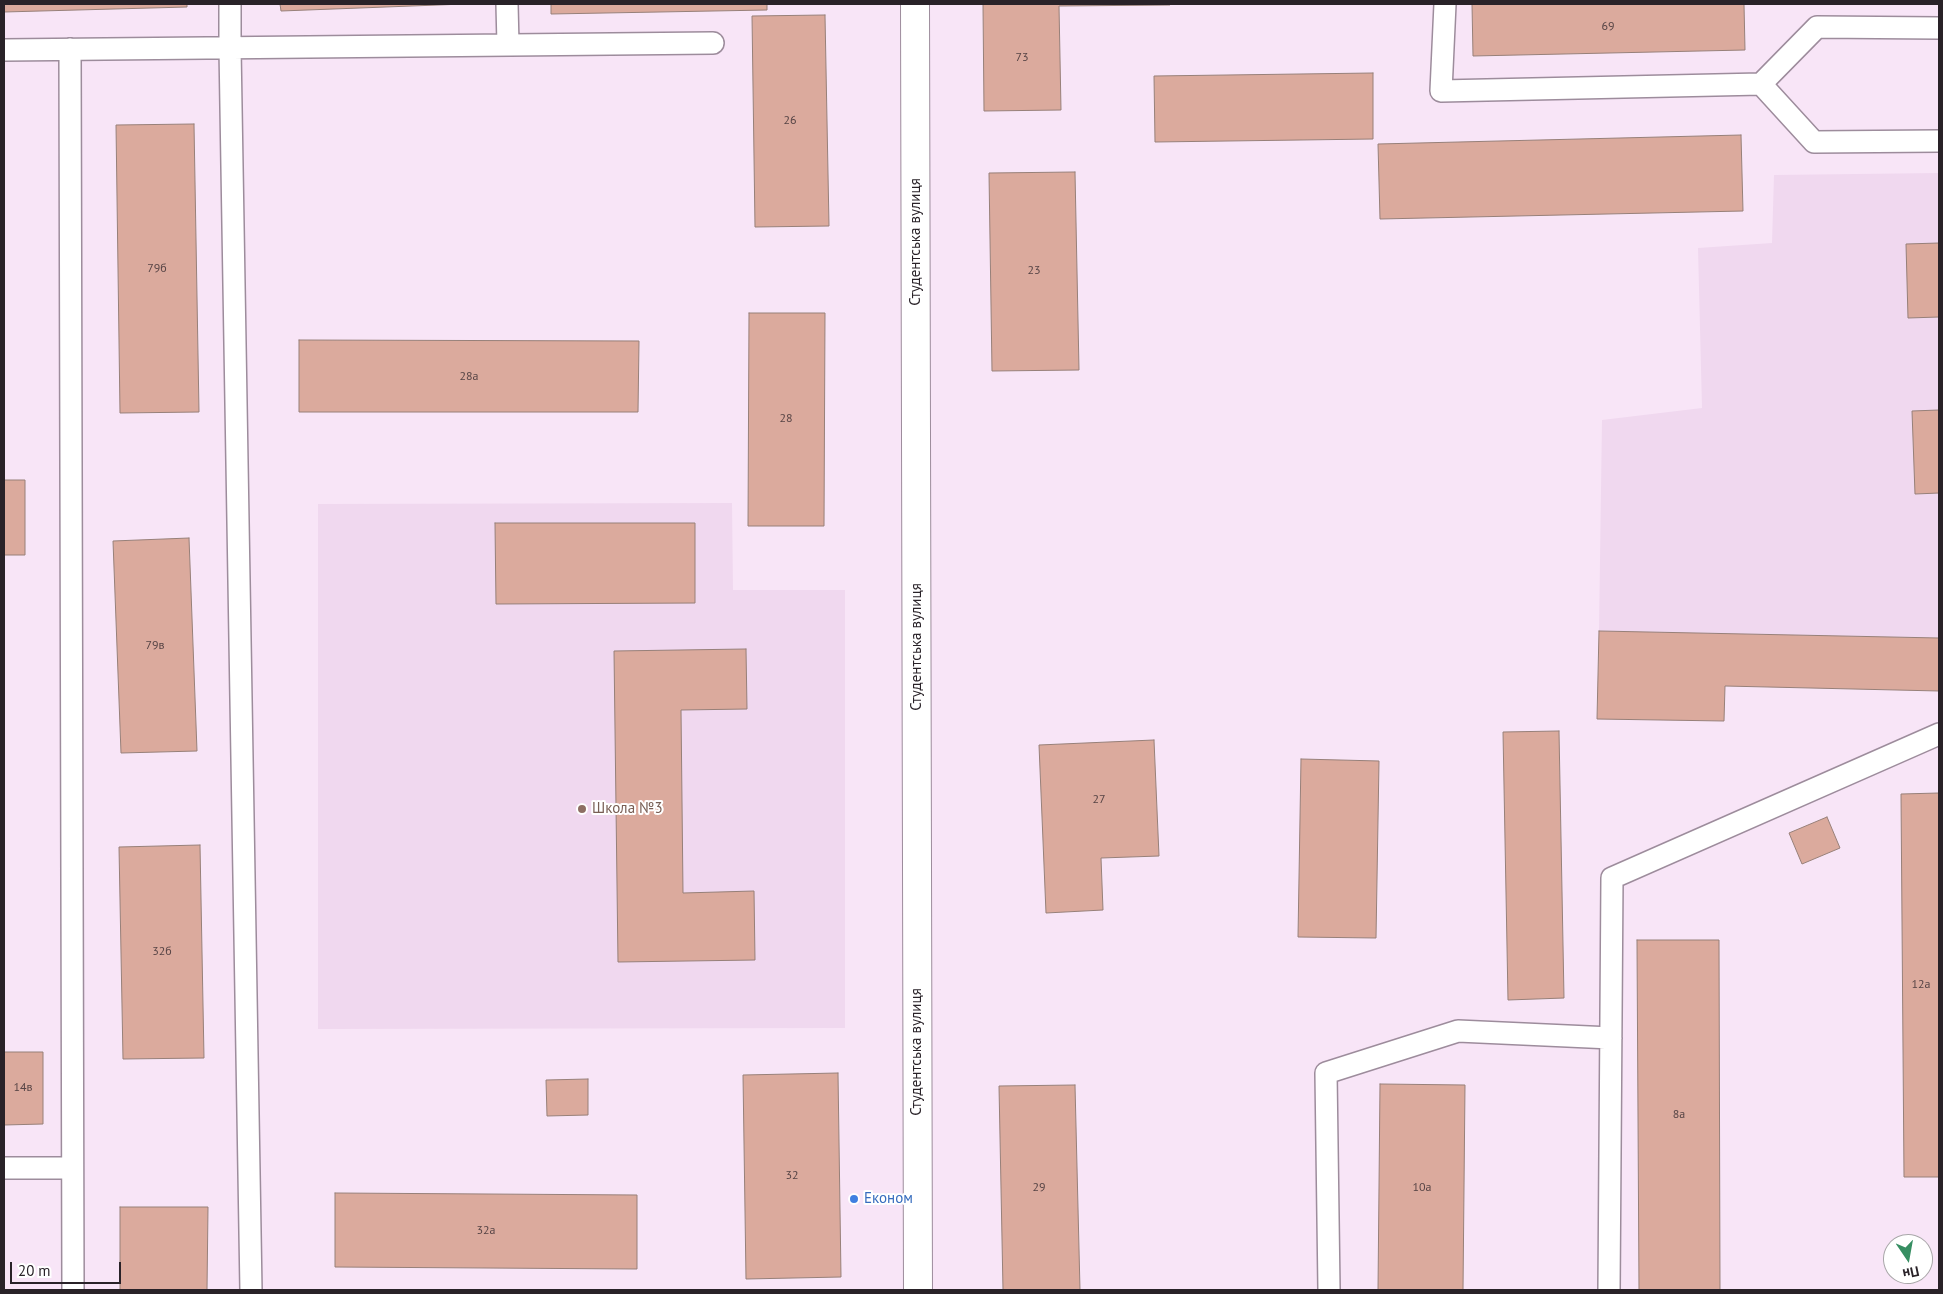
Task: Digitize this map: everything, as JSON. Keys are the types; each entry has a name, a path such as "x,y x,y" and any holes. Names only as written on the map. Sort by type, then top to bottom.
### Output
{"street":[{"name":"Студентська вулиця","path":"916,4 918,1290"}],"lane":[{"path":"230,4 251,1290"},
{"path":"507,4 508,45"},
{"path":"1445,4 1441,91 1761,84 1817,27 1939,28"},
{"path":"4,50 713,43"},
{"path":"70,49 72,1290"},
{"path":"1761,84 1814,142 1939,141"},
{"path":"1609,1290 1612,878 1939,734"},
{"path":"1328,1290 1326,1072 1458,1031 1611,1038"},
{"path":"4,1168 72,1168"}],"shaded area":[{"path":"1939,173 1939,638 1599,631 1602,420 1702,408 1698,248 1772,243 1774,175"},
{"name":"Школа №3","path":"732,503 733,590 845,590 845,1028 318,1029 318,504"}],"building":[{"path":"4,4 187,4 187,7 4,12"},
{"path":"280,4 464,4 281,11"},
{"path":"551,4 767,4 767,10 551,14"},
{"path":"983,4 1170,5 1059,6 1061,110 984,111"},
{"path":"1472,4 1744,4 1745,50 1473,56"},
{"path":"825,15 829,226 755,227 752,16"},
{"path":"1373,73 1373,139 1155,142 1154,76"},
{"path":"194,124 199,412 120,413 116,125"},
{"path":"1741,135 1743,211 1380,219 1378,144"},
{"path":"1075,172 1079,370 992,371 989,173"},
{"path":"1939,243 1939,317 1908,318 1906,244"},
{"path":"749,313 825,313 824,526 748,526"},
{"path":"299,340 639,341 638,412 299,412"},
{"path":"1939,410 1939,493 1915,494 1912,411"},
{"path":"4,480 25,480 25,555 4,555"},
{"path":"495,523 695,523 695,603 496,604"},
{"path":"189,538 197,751 121,753 113,541"},
{"path":"1599,631 1939,638 1939,691 1725,686 1724,721 1597,719"},
{"path":"746,649 747,709 681,710 683,893 754,891 755,960 618,962 614,651"},
{"path":"1559,731 1564,998 1508,1000 1503,732"},
{"path":"1154,740 1159,856 1101,858 1103,910 1046,913 1039,745"},
{"path":"1301,759 1379,761 1376,938 1298,937"},
{"path":"1939,793 1939,1177 1904,1177 1901,794"},
{"path":"1827,817 1840,848 1802,864 1789,833"},
{"path":"200,845 204,1058 123,1059 119,847"},
{"path":"1637,940 1719,940 1720,1290 1639,1290"},
{"path":"4,1052 43,1052 43,1124 4,1125"},
{"path":"838,1073 841,1277 746,1279 743,1075"},
{"path":"588,1079 588,1115 547,1116 546,1080"},
{"path":"1380,1084 1465,1085 1463,1290 1378,1290"},
{"path":"1075,1085 1080,1290 1003,1290 999,1086"},
{"path":"335,1193 637,1195 637,1269 335,1267"},
{"path":"120,1207 208,1207 207,1290 120,1290"}],"place":[{"name":"Школа №3","path":"582,809"},
{"name":"Економ","path":"854,1199"}]}
